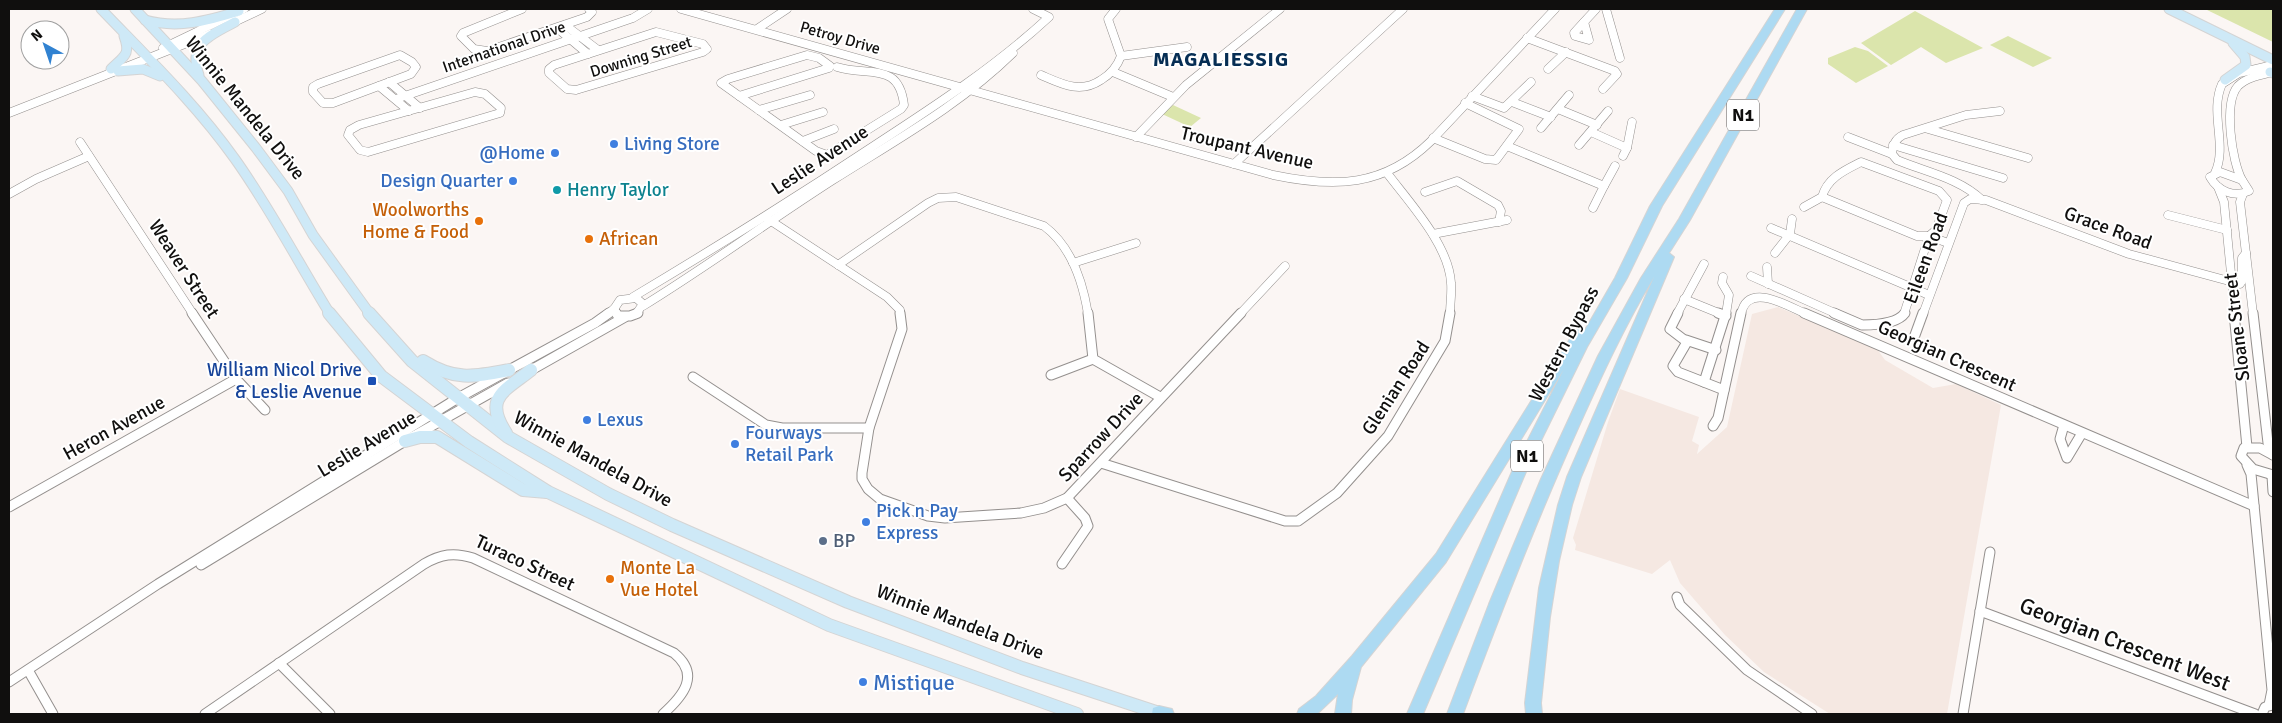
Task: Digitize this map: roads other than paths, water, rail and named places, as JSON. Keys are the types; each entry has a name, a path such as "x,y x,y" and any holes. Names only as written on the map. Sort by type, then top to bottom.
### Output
{"highway":[{"name":"Western Bypass","path":"1415,714 1521,467 1581,347 1621,278 1656,206 1780,9"},
{"name":"N1","path":"1455,714 1548,479 1604,356 1647,278 1684,220 1802,9"},
{"path":"1306,714 1322,701 1357,661 1441,558 1656,206"},
{"path":"1532,710 1540,626 1550,560 1562,514 1574,477 1684,220"},
{"path":"1343,714 1344,700 1357,661"}],"main road":[{"name":"Winnie Mandela Drive","path":"101,9 146,58 169,79 234,158 263,201 335,322 381,376 436,418 525,479 548,492 829,625 1077,714"},
{"name":"Winnie Mandela Drive","path":"135,9 202,81 288,191 313,236 362,304 392,340 412,361 508,437 608,494 672,525 848,602 1022,668 1162,714"},
{"path":"2169,9 2273,60"},
{"path":"2185,9 2273,51"},
{"path":"145,20 163,25 186,25 241,10"},
{"path":"202,81 196,70 194,53 202,42 235,22"},
{"path":"114,70 127,54 128,47 124,34"},
{"path":"2221,34 2239,49 2247,60 2242,69 2225,80"},
{"path":"114,70 143,69 169,79"},
{"path":"392,340 447,375 467,377 509,370"},
{"path":"508,437 496,414 495,408 502,395 531,370"},
{"path":"404,441 420,437 437,437 523,490 548,492"}],"street":[{"path":"9,111 146,58 262,9"},
{"path":"522,9 472,27 463,33 462,36 474,49 487,51 589,16 592,12 589,9"},
{"name":"International Drive","path":"396,99 633,18 648,9"},
{"name":"Petroy Drive","path":"681,9 962,87"},
{"path":"757,29 787,9"},
{"name":"Leslie Avenue","path":"643,306 768,222 962,87 1021,43 1049,17 1035,9"},
{"path":"1041,75 1070,87 1082,89 1095,85 1113,72 1120,56 1108,21 1110,14 1116,9"},
{"path":"1136,137 1153,116 1173,97 1280,9"},
{"path":"1234,164 1403,9"},
{"name":"Troupant Avenue","path":"962,87 1273,176 1314,182 1354,180 1387,173 1416,155 1555,9"},
{"path":"1584,22 1596,9"},
{"path":"1606,9 1620,58"},
{"path":"170,48 241,10"},
{"name":"Downing Street","path":"565,25 598,50"},
{"name":"Downing Street","path":"557,28 588,54"},
{"name":"Downing Street","path":"656,32 703,44 706,49 703,52 576,90 567,89 549,73 549,69 554,65 598,50 656,32"},
{"path":"1527,38 1616,72 1602,89"},
{"name":"Leslie Avenue","path":"633,297 768,222 974,90 1008,59 1021,43"},
{"path":"1120,56 1187,47"},
{"path":"1548,69 1566,52"},
{"path":"807,54 850,72 879,73 896,79 900,83 904,101 903,108 827,154 820,153 739,96 721,82 807,54"},
{"path":"739,96 833,66 847,54"},
{"path":"397,55 404,55 416,67 414,72 389,82 333,103 324,103 312,89 324,81 397,55"},
{"path":"2242,180 2231,174 2215,173 2221,161 2217,91 2225,80 2248,71 2272,71"},
{"path":"2242,180 2236,167 2230,103 2240,85 2251,78 2272,71"},
{"path":"1113,72 1173,97"},
{"path":"389,82 420,108"},
{"path":"1472,96 1501,108 1506,107 1531,82"},
{"path":"379,86 410,111"},
{"path":"479,92 485,94 501,110 492,116 368,152 360,150 348,135 350,130 359,125 420,108 479,92"},
{"path":"759,110 810,94"},
{"path":"1541,128 1570,95"},
{"path":"1512,102 1551,116"},
{"path":"1433,138 1489,160 1496,160 1519,131 1518,127 1465,103"},
{"path":"1558,109 1597,125"},
{"path":"1579,146 1608,110"},
{"path":"1892,154 1893,145 1899,137 1966,115 2000,111"},
{"path":"781,125 823,112"},
{"path":"1623,156 1632,122"},
{"path":"803,141 834,128"},
{"path":"1928,129 2028,158"},
{"path":"1591,132 1626,148"},
{"path":"1848,137 1892,154 1899,161 1972,190 1978,200"},
{"name":"Weaver Street","path":"80,142 236,379 265,410"},
{"path":"1893,145 2003,178"},
{"path":"1507,146 1604,186"},
{"path":"9,194 36,179 89,156"},
{"path":"1751,276 1867,325 1903,317 1929,236 1936,230 1947,200 1946,197 1939,191 1867,163 1857,163 1838,174 1824,190 1822,197 1804,207"},
{"path":"1593,208 1615,166"},
{"name":"Glenian Road","path":"1101,463 1285,521 1298,521 1306,517 1337,493 1388,436 1445,340 1450,314 1451,281 1442,252 1433,234 1387,173"},
{"name":"Sloane Street","path":"2215,173 2210,177 2218,187 2225,209 2247,447"},
{"path":"1901,186 1904,178"},
{"name":"Sloane Street","path":"2242,180 2249,188 2243,194 2240,202 2268,443 2273,455"},
{"path":"1425,192 1445,184 1460,182 1498,206 1503,221 1433,234"},
{"path":"2218,187 2228,192 2243,194"},
{"path":"838,265 928,203 946,197 956,197 1044,226 1053,233 1074,263 1085,290 1093,359"},
{"path":"1822,197 1917,236 1929,236 1948,243"},
{"name":"Eileen Road","path":"1915,335 1964,203 1978,200"},
{"name":"Grace Road","path":"1978,200 2129,254 2233,282"},
{"path":"2225,209 2241,210"},
{"path":"2168,215 2235,231 2242,223"},
{"path":"1775,253 1789,236 1793,228 1792,220"},
{"name":"Sparrow Drive","path":"768,222 838,265 894,303 900,310 902,328 869,428 862,479 868,489 880,499 928,516 945,518 1021,513 1044,508 1067,498 1285,266"},
{"path":"1771,228 1929,294"},
{"path":"1074,263 1136,243"},
{"path":"2233,282 2242,283 2242,258 2246,253"},
{"path":"1704,264 1670,329 1686,340 1716,350"},
{"path":"1767,267 1768,284"},
{"path":"1704,382 1730,303 1729,295 1722,283 1723,277"},
{"name":"Georgian Crescent","path":"1713,426 1718,418 1742,308 1745,303 1756,296 1767,297 2254,506"},
{"path":"633,297 640,299 643,306 639,312 625,317 618,316 614,309 620,300 633,297"},
{"path":"1684,300 1726,316"},
{"name":"Leslie Avenue","path":"9,682 128,604 463,402 509,370 581,331 614,309"},
{"name":"Leslie Avenue","path":"463,402 531,370 625,317"},
{"path":"1686,340 1673,366 1678,372 1724,390"},
{"path":"1051,375 1093,359"},
{"path":"1093,359 1160,397"},
{"path":"693,377 747,414 766,424 782,428 869,428"},
{"name":"Heron Avenue","path":"9,507 236,379"},
{"name":"Leslie Avenue","path":"128,604 220,554 404,441 436,418"},
{"path":"2064,425 2060,439 2067,458 2082,433"},
{"path":"2268,708 2272,690 2251,474 2241,456 2247,447 2260,448 2273,455"},
{"path":"2247,465 2259,472 2273,476 2273,492"},
{"path":"1062,564 1088,526 1085,518 1067,498"},
{"name":"Turaco Street","path":"205,714 434,558 453,552 460,553 672,652 684,664 687,677 684,693 663,714"},
{"path":"1963,714 1990,552"},
{"path":"1677,596 1680,605 1747,670 1812,714"},
{"name":"Georgian Crescent West","path":"1980,611 2255,714"},
{"path":"279,663 330,714"},
{"path":"28,670 53,714"}],"place":[{"name":"Living Store","path":"614,144"},
{"name":"@Home","path":"555,153"},
{"name":"Design Quarter","path":"513,181"},
{"name":"Henry Taylor","path":"557,190"},
{"name":"Woolworths Home & Food","path":"479,221"},
{"name":"African","path":"589,239"},
{"name":"William Nicol Drive & Leslie Avenue","path":"372,381"},
{"name":"Lexus","path":"587,420"},
{"name":"Fourways Retail Park","path":"735,444"},
{"name":"Pick n Pay Express","path":"866,522"},
{"name":"BP","path":"823,541"},
{"name":"Monte La Vue Hotel","path":"610,579"},
{"name":"Mistique","path":"863,682"}],"district":[{"name":"MAGALIESSIG","path":"1221,59"}]}
